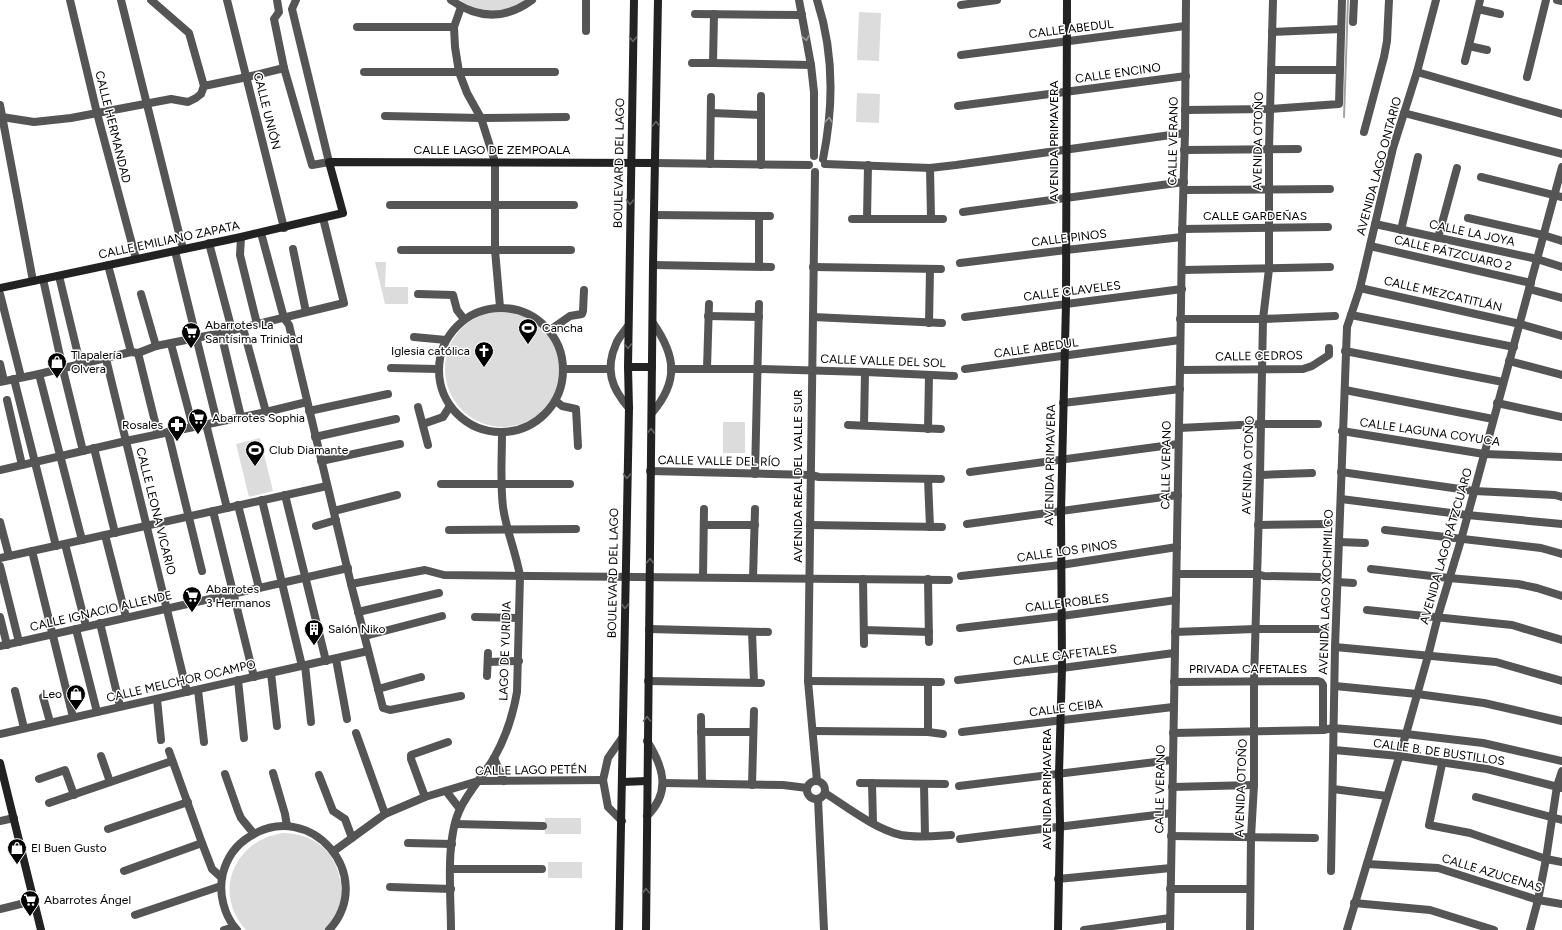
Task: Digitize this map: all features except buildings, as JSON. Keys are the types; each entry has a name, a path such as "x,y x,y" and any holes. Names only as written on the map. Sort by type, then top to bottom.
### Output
{"street":[{"name":"CALLE HERMANDAD","path":"70,0 97,113 136,259"},
{"path":"121,0 146,104 196,339 217,422"},
{"path":"2,117 34,122 71,118 171,100 188,102 196,98 204,86 189,33 151,0"},
{"name":"CALLE UNIÓN","path":"227,0 284,228"},
{"path":"277,0 279,12"},
{"path":"292,9 279,12 274,18 284,68 312,165 329,162 292,9 296,0"},
{"path":"452,0 461,7 476,13 492,15 508,13 522,7 532,0"},
{"path":"586,0 586,31"},
{"name":"BOULEVARD DEL LAGO","path":"620,930 634,0"},
{"path":"646,930 650,471 658,0"},
{"path":"799,0 811,66 814,92 814,156 809,161 812,168"},
{"path":"655,163 761,165 812,168 819,171 823,169 831,96 831,76 825,24 818,0"},
{"path":"961,5 997,0"},
{"name":"AVENIDA PRIMAVERA","path":"1058,930 1060,825 1059,773 1062,668 1061,512 1066,304 1067,0"},
{"name":"CALLE VERANO","path":"1170,930 1180,319 1182,289 1186,76 1186,0"},
{"name":"AVENIDA OTOÑO","path":"1250,930 1251,837 1254,785 1256,574 1260,475 1263,320 1269,269 1269,149 1272,0"},
{"path":"1185,110 1270,109 1339,104 1342,0"},
{"path":"1353,22 1354,0"},
{"path":"1364,132 1384,57 1389,0"},
{"name":"AVENIDA LAGO ONTARIO","path":"1351,316 1360,288 1376,224 1393,148 1417,72 1436,0"},
{"path":"1465,61 1480,0"},
{"path":"1527,78 1546,0"},
{"path":"1557,0 1562,1"},
{"path":"461,7 454,27 455,47 459,72 467,93 481,118 495,162 495,250 500,307"},
{"path":"1478,9 1500,14"},
{"path":"695,14 802,15"},
{"path":"713,63 714,14"},
{"name":"CALLE ABEDUL","path":"961,55 1185,26"},
{"path":"357,27 454,27"},
{"path":"1272,32 1341,29"},
{"path":"1469,46 1487,50"},
{"path":"692,63 811,66"},
{"path":"204,86 247,78 284,68"},
{"path":"1271,70 1340,70"},
{"path":"364,72 555,72"},
{"path":"1417,72 1562,114"},
{"name":"CALLE ENCINO","path":"958,106 1066,93 1186,76"},
{"path":"761,96 761,165"},
{"path":"710,164 712,97"},
{"path":"0,105 33,281"},
{"path":"712,113 761,115"},
{"path":"1404,113 1562,154"},
{"path":"385,116 481,118 566,117"},
{"path":"814,156 819,156 824,161 930,168 1185,133"},
{"path":"1184,150 1298,149"},
{"path":"1401,230 1418,157"},
{"name":"CALLE LAGO DE ZEMPOALA","path":"329,162 655,163"},
{"name":"CALLE EMILIANO ZAPATA","path":"0,288 284,228 342,213 329,162"},
{"path":"867,218 868,165"},
{"name":"AVENIDA LAGO PÁTZCUARO","path":"1347,930 1354,902 1406,734 1448,578 1461,540 1562,167"},
{"name":"AVENIDA REAL DEL VALLE SUR","path":"812,168 813,267 808,681 817,781"},
{"path":"930,168 930,218"},
{"path":"1438,238 1457,168"},
{"path":"1481,177 1562,197"},
{"path":"963,212 1184,186 1269,189 1330,189"},
{"path":"390,205 574,206"},
{"path":"654,215 770,216"},
{"path":"759,216 759,266"},
{"path":"0,364 2,381 63,369 80,363 106,359 156,346 196,339 344,303 323,218"},
{"path":"1468,218 1562,240"},
{"path":"852,219 943,219"},
{"name":"CALLE LA JOYA","path":"1376,224 1537,259 1562,267"},
{"name":"CALLE GARDEÑAS","path":"1182,229 1328,227"},
{"path":"261,233 284,318 289,325 351,584 383,708 386,710 461,696"},
{"path":"241,237 240,255 257,324"},
{"name":"CALLE PINOS","path":"960,263 1182,237"},
{"path":"209,243 232,330"},
{"name":"CALLE PÁTZCUARO 2","path":"1370,246 1530,286 1562,298"},
{"path":"293,248 306,312"},
{"path":"401,250 571,250"},
{"path":"108,265 158,434"},
{"path":"653,265 771,267"},
{"path":"813,267 941,269"},
{"path":"1182,270 1330,267"},
{"path":"929,323 930,270"},
{"path":"59,276 80,363"},
{"path":"43,279 83,451"},
{"name":"CALLE MEZCATITLÁN","path":"1360,288 1520,324 1562,336"},
{"name":"CALLE CLAVELES","path":"965,317 1182,289"},
{"path":"550,330 570,316 582,314 584,290"},
{"path":"0,294 35,463 86,626"},
{"path":"141,294 156,346"},
{"path":"418,294 453,295 457,310 464,319"},
{"path":"707,368 708,304"},
{"path":"755,474 759,304"},
{"path":"500,307 514,308 528,313 540,320 550,330 560,348 564,369 560,391 556,401 548,411 533,423 515,431 487,431 473,426 460,417 450,406 441,389 438,369 440,354 446,340 457,325 464,319 481,310 500,307"},
{"path":"708,316 759,317"},
{"path":"1180,319 1263,320 1335,316"},
{"path":"1351,316 1514,347"},
{"name":"AVENIDA LAGO XOCHIMILCO","path":"1331,871 1335,648 1342,472 1342,431 1345,351 1347,327 1351,316"},
{"path":"812,318 942,323"},
{"path":"652,323 664,339 669,353 672,369 669,384 663,400 652,413"},
{"path":"628,326 616,343 610,369 618,397 628,408"},
{"path":"243,328 266,412"},
{"path":"221,333 241,417"},
{"path":"414,337 446,340"},
{"name":"CALLE ABEDUL","path":"965,369 1180,340"},
{"path":"171,344 193,427"},
{"name":"CALLE CEDROS","path":"1180,370 1303,369 1312,366 1329,355 1329,348"},
{"path":"1345,351 1503,382"},
{"name":"CALLE LEONA VICARIO","path":"106,359 186,692"},
{"path":"1509,361 1562,375"},
{"path":"628,368 652,367"},
{"path":"391,368 438,369"},
{"name":"CALLE VALLE DEL SOL","path":"672,369 707,368 811,370 954,376"},
{"path":"564,369 610,369"},
{"path":"864,425 865,372"},
{"path":"39,374 82,540"},
{"path":"928,429 929,375"},
{"path":"1063,403 1180,389"},
{"path":"1344,390 1493,419"},
{"path":"309,411 388,394"},
{"path":"7,400 22,465"},
{"path":"556,401 562,406 576,409 578,446"},
{"path":"0,470 307,402"},
{"path":"1497,403 1562,417"},
{"path":"423,424 442,417 450,406"},
{"path":"418,407 428,445"},
{"path":"315,437 396,419"},
{"path":"206,424 227,508"},
{"path":"1179,428 1261,424 1318,424"},
{"path":"848,425 941,429"},
{"name":"CALLE LAGUNA COYUCA","path":"1342,431 1484,454 1562,457"},
{"path":"168,432 202,571"},
{"name":"LAGO DE YURIDIA","path":"450,930 450,869 452,844 460,809 494,758 508,729 518,692 518,618 520,576 517,557 508,530 503,508 502,432"},
{"path":"321,461 400,444"},
{"path":"970,472 1178,444"},
{"path":"94,448 115,533"},
{"name":"CALLE VALLE DEL RÍO","path":"650,471 811,475 819,477 941,479"},
{"path":"1342,472 1474,492 1555,495 1562,497"},
{"path":"1260,475 1312,473"},
{"path":"928,478 930,527"},
{"path":"441,484 570,484"},
{"path":"0,558 327,486"},
{"path":"285,495 326,661"},
{"path":"334,511 397,495"},
{"path":"967,524 1178,495"},
{"path":"1341,499 1467,515 1562,524"},
{"path":"262,500 304,666 311,722"},
{"path":"238,506 259,588"},
{"path":"703,577 704,509"},
{"path":"754,578 756,509"},
{"path":"213,511 254,677"},
{"path":"316,526 336,520"},
{"path":"0,522 9,556"},
{"path":"810,524 942,527"},
{"path":"1258,525 1328,524"},
{"path":"704,525 755,525"},
{"path":"450,530 576,529"},
{"path":"1385,530 1461,540 1541,548 1562,554"},
{"path":"105,535 126,617"},
{"path":"1339,542 1365,544"},
{"name":"CALLE LOS PINOS","path":"961,576 1061,565 1177,547"},
{"path":"32,551 73,717"},
{"path":"0,566 19,642"},
{"name":"CALLE IGNACIO ALLENDE","path":"4,646 86,626 348,568"},
{"path":"1371,569 1518,584 1562,596"},
{"path":"351,584 426,570 444,575 948,580"},
{"path":"1177,574 1256,574 1264,576 1322,577"},
{"path":"863,579 864,644"},
{"path":"928,579 929,642"},
{"path":"1338,582 1353,582"},
{"path":"358,612 439,593"},
{"name":"CALLE ROBLES","path":"960,628 1062,616 1176,600"},
{"path":"1367,610 1512,624 1562,640"},
{"path":"365,636 442,616"},
{"path":"0,617 4,646"},
{"path":"474,617 518,618"},
{"path":"100,623 120,706"},
{"path":"76,629 97,712"},
{"path":"648,629 768,632"},
{"path":"1175,632 1255,629 1325,629"},
{"path":"864,630 929,632"},
{"path":"648,681 758,682 752,632"},
{"path":"1335,648 1496,662 1562,681"},
{"name":"CALLE MELCHOR OCAMPO","path":"0,734 368,651"},
{"name":"CALLE CAFETALES","path":"958,680 1174,653"},
{"path":"487,676 488,658 519,661"},
{"path":"336,659 347,719"},
{"path":"271,673 277,726"},
{"path":"378,689 421,678"},
{"path":"238,680 244,738"},
{"name":"PRIVADA CAFETALES","path":"1174,682 1254,680 1322,682 1323,730"},
{"path":"808,681 941,682"},
{"path":"928,682 928,732"},
{"path":"1335,686 1417,694 1490,704 1562,721"},
{"path":"198,690 204,742"},
{"path":"15,691 24,728"},
{"path":"43,697 50,722"},
{"path":"157,699 160,740"},
{"name":"CALLE CEIBA","path":"962,732 1060,722 1173,707"},
{"path":"752,785 754,711"},
{"path":"701,717 702,783"},
{"path":"1173,733 1254,733 1323,730 1333,728 1406,734 1483,744 1562,761"},
{"path":"812,731 928,732 944,734"},
{"path":"701,732 753,732"},
{"path":"356,733 385,814"},
{"path":"622,738 608,758 603,780 608,807 622,821"},
{"path":"425,797 411,755 448,742"},
{"path":"647,742 660,765 663,782 662,792 655,808 647,816"},
{"name":"CALLE B. DE BUSTILLOS","path":"1334,750 1398,756 1442,764 1486,769 1560,787"},
{"path":"169,751 212,869 222,882"},
{"path":"101,756 110,782"},
{"path":"494,758 504,781"},
{"path":"959,786 1172,760"},
{"path":"49,803 172,761"},
{"path":"0,763 41,930"},
{"path":"1442,764 1429,825 1470,833 1562,862"},
{"path":"39,780 65,770 74,795"},
{"path":"1530,930 1538,900 1552,818 1560,787 1562,771"},
{"path":"272,773 285,814 287,826"},
{"path":"225,774 234,795 241,818 254,834"},
{"path":"319,775 333,811 345,819 352,838"},
{"name":"CALLE LAGO PETÉN","path":"334,851 385,814 425,797 478,781 603,780"},
{"path":"622,782 647,781"},
{"path":"825,793 818,799 813,799 809,796 807,788 809,784 817,781 823,785 825,793 873,823 901,835 956,837 1172,813"},
{"path":"663,782 807,788"},
{"path":"860,783 945,784"},
{"path":"872,783 873,823"},
{"path":"924,784 925,836"},
{"path":"1172,787 1254,785"},
{"path":"1333,789 1387,796"},
{"path":"446,791 460,809"},
{"path":"1476,797 1562,820"},
{"path":"818,799 824,930"},
{"path":"108,830 188,802"},
{"path":"0,821 14,818"},
{"path":"456,824 543,826"},
{"path":"224,930 236,928 224,907 222,882 225,867 236,848 254,834 270,828 287,826 308,831 322,840 334,851 341,865 345,879 346,895 342,910 335,924 329,930"},
{"path":"1171,836 1315,838"},
{"path":"408,843 452,844"},
{"path":"124,871 202,844"},
{"name":"CALLE AZUCENAS","path":"1367,864 1438,868 1538,900 1562,904"},
{"path":"1058,879 1171,868"},
{"path":"450,869 542,869"},
{"path":"135,915 222,882"},
{"path":"390,888 451,889"},
{"path":"1170,889 1250,888"},
{"path":"0,909 33,901"},
{"path":"1354,902 1430,910 1494,930"},
{"path":"1084,930 1170,918"}],"shaded area":[{"path":"460,0 527,0 501,10 485,11 477,9"},
{"path":"859,12 881,13 879,61 857,60"},
{"path":"857,93 880,94 879,123 856,122"},
{"path":"375,262 386,262 385,287 408,287 408,304 385,304"},
{"path":"503,311 525,316 544,328 556,347 561,369 556,391 544,410 525,422 503,427 481,422 462,410 450,391 445,369 450,347 462,328 481,316"},
{"path":"723,422 745,422 745,453 723,453"},
{"name":"Club Diamante","path":"260,438 273,491 249,497 236,444"},
{"path":"545,818 581,818 581,834 545,834"},
{"path":"283,833 304,836 313,840 333,859 337,868 342,888 342,900 338,910 325,930 246,930 236,915 231,900 230,885 233,870 241,857 252,846 266,838"},
{"path":"548,862 582,862 582,878 548,878"}],"waterway":[{"path":"1344,117 1348,0"}],"place":[{"name":"Cancha","path":"528,345"},
{"name":"Abarrotes La Santísima Trinidad","path":"191,349"},
{"name":"Iglesia católica","path":"484,368"},
{"name":"Tlapalería Olvera","path":"57,379"},
{"name":"Abarrotes Sophia","path":"198,435"},
{"name":"Rosales","path":"177,442"},
{"name":"Club Diamante","path":"255,467"},
{"name":"Abarrotes 3 Hermanos","path":"192,613"},
{"name":"Salón Niko","path":"314,646"},
{"name":"Leo","path":"76,711"},
{"name":"El Buen Gusto","path":"17,865"},
{"name":"Abarrotes Ángel","path":"30,917"}]}
